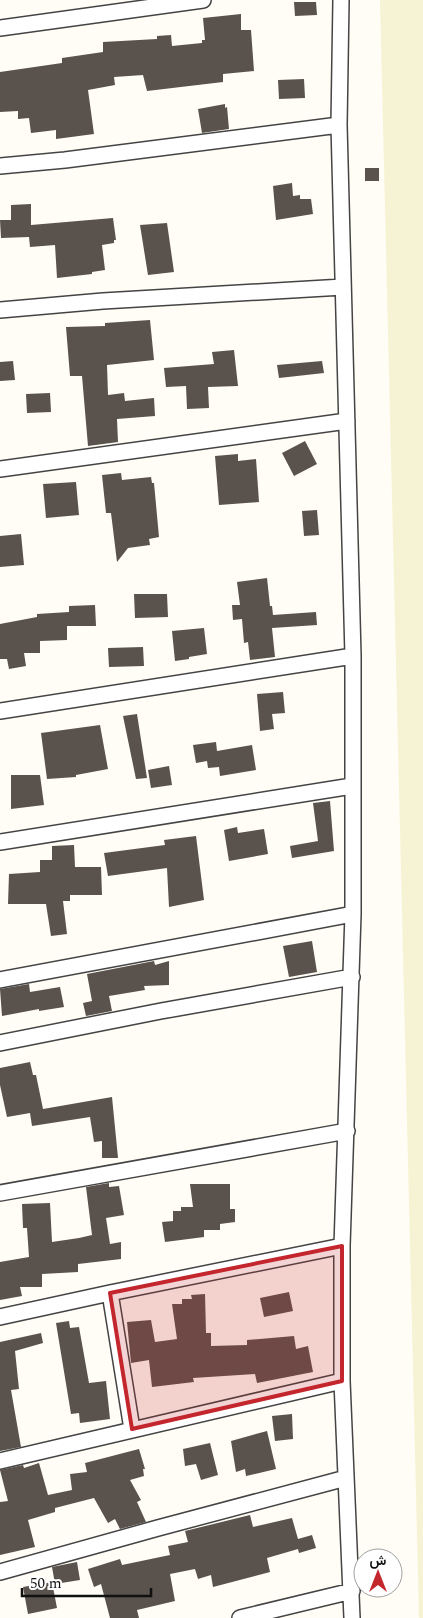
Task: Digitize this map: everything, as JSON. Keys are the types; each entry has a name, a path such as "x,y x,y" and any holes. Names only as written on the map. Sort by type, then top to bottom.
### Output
{"street":[{"path":"0,28 203,0"},
{"path":"341,0 339,124 354,656 352,977 342,1246 342,1380 352,1618"},
{"path":"0,166 65,160 339,124"},
{"path":"0,310 103,301 343,287"},
{"path":"0,469 347,421"},
{"path":"0,711 354,656"},
{"path":"0,842 352,786"},
{"path":"0,980 353,914"},
{"path":"0,1043 161,1011 352,977"},
{"path":"0,1193 347,1131"},
{"path":"0,1317 342,1246"},
{"path":"110,1293 132,1429"},
{"path":"0,1461 342,1380"},
{"path":"0,1572 346,1478"},
{"path":"240,1618 352,1591"}],"highlighted area":[{"path":"342,1246 342,1381 132,1429 110,1293"}],"shaded area":[{"path":"380,0 423,0 423,1618 419,1618"}],"building":[{"path":"294,2 316,2 317,15 295,16"},
{"path":"241,14 241,30 251,30 254,71 223,74 223,82 147,91 143,75 114,77 115,85 88,90 94,134 56,139 56,130 31,133 29,118 18,119 18,111 0,112 0,72 62,63 62,58 103,52 103,42 157,39 157,36 171,35 172,46 202,43 202,40 205,40 203,18"},
{"path":"304,79 305,98 279,99 278,80"},
{"path":"225,104 225,108 227,107 229,129 202,133 198,109"},
{"path":"365,168 379,168 379,181 365,181"},
{"path":"292,183 293,196 300,195 300,199 311,199 313,214 276,220 273,186"},
{"path":"31,204 31,225 113,218 116,240 114,240 114,243 102,245 105,270 92,272 92,274 57,278 55,245 30,247 29,237 1,238 0,220 11,220 11,205"},
{"path":"167,223 174,272 148,275 140,225"},
{"path":"150,320 154,360 107,365 108,395 124,393 125,401 154,398 155,416 117,419 118,442 88,446 82,376 70,376 66,327 105,326 105,323"},
{"path":"234,350 238,386 208,387 209,408 187,409 186,386 166,387 164,368 214,364 212,352"},
{"path":"13,361 15,380 0,381 0,362"},
{"path":"322,361 324,373 279,378 277,365"},
{"path":"50,393 51,412 27,413 26,394"},
{"path":"305,441 317,464 294,476 282,453"},
{"path":"238,454 238,461 256,459 259,502 219,505 215,456"},
{"path":"121,473 122,480 151,477 152,483 154,483 159,537 149,539 150,545 128,548 117,562 111,513 106,513 102,475"},
{"path":"76,482 79,515 46,518 43,484"},
{"path":"317,510 319,535 304,536 302,511"},
{"path":"21,534 24,565 0,567 0,536"},
{"path":"267,578 270,606 272,606 273,615 316,612 317,625 272,628 275,657 250,660 248,642 244,643 242,619 233,620 232,605 240,605 237,582"},
{"path":"134,594 167,594 168,617 135,618"},
{"path":"95,605 96,626 67,626 67,640 40,641 40,653 24,653 26,666 9,669 7,659 0,659 0,624 37,617 37,614 69,612 69,606"},
{"path":"204,628 207,654 175,661 172,631"},
{"path":"143,647 144,666 109,667 108,648"},
{"path":"283,692 285,713 272,714 274,729 260,731 257,694"},
{"path":"137,714 147,778 136,779 123,716"},
{"path":"100,725 108,769 76,775 76,777 47,779 41,733"},
{"path":"216,742 217,751 252,745 256,770 220,776 219,767 208,768 207,761 196,763 193,745"},
{"path":"169,766 172,785 151,788 148,770"},
{"path":"11,775 40,775 44,805 11,809"},
{"path":"330,801 334,851 292,858 290,846 318,841 313,803"},
{"path":"237,827 238,833 264,829 268,854 229,861 224,830"},
{"path":"196,836 204,900 169,907 167,868 108,876 104,853 165,845 164,840"},
{"path":"74,845 75,867 101,867 102,895 70,895 70,901 63,901 67,934 51,936 46,904 8,904 9,874 40,872 40,860 52,860 52,846"},
{"path":"312,941 317,972 289,977 283,946"},
{"path":"154,961 155,965 169,961 169,985 144,986 145,990 109,996 112,1011 86,1016 83,1003 92,1001 87,974"},
{"path":"29,984 30,992 60,987 64,1007 39,1011 39,1009 2,1016 0,989"},
{"path":"30,1062 33,1075 36,1075 43,1109 112,1097 118,1158 102,1158 102,1141 94,1142 90,1117 32,1126 30,1113 7,1117 0,1085 0,1068"},
{"path":"109,1183 109,1187 119,1186 124,1215 106,1218 110,1244 121,1242 121,1259 78,1264 78,1272 42,1274 42,1287 20,1287 22,1296 0,1300 0,1262 29,1257 27,1228 23,1228 22,1204 50,1203 52,1242 92,1235 86,1187"},
{"path":"190,1184 230,1184 230,1209 235,1209 235,1222 220,1224 220,1230 204,1230 204,1237 165,1242 162,1222 173,1221 173,1211 181,1211 181,1207 193,1207"},
{"path":"289,1292 293,1311 264,1317 260,1298"},
{"path":"205,1294 206,1333 211,1333 211,1346 247,1345 247,1340 294,1336 296,1349 308,1346 313,1372 257,1383 255,1374 193,1378 194,1382 152,1387 149,1360 131,1363 127,1322 151,1320 155,1342 177,1339 172,1304 182,1304 182,1299 192,1299 191,1295"},
{"path":"69,1321 70,1328 79,1327 89,1383 106,1381 110,1419 80,1423 79,1413 71,1414 56,1323"},
{"path":"41,1333 43,1343 15,1351 19,1389 11,1390 21,1447 0,1451 0,1342"},
{"path":"292,1414 293,1439 275,1441 272,1416"},
{"path":"267,1431 276,1469 246,1476 245,1469 236,1472 231,1441"},
{"path":"210,1443 218,1475 201,1480 196,1464 185,1466 183,1449"},
{"path":"139,1449 145,1469 143,1469 144,1476 130,1480 141,1500 137,1502 146,1522 120,1529 115,1519 108,1523 94,1498 55,1508 55,1512 28,1520 35,1547 0,1555 0,1502 8,1501 0,1470 23,1465 24,1468 39,1463 48,1495 72,1490 70,1474 87,1472 85,1463"},
{"path":"250,1515 253,1527 292,1518 298,1539 312,1535 316,1548 299,1553 298,1549 267,1558 270,1572 213,1587 211,1575 198,1579 195,1569 170,1574 175,1601 137,1610 139,1618 110,1618 101,1584 94,1587 88,1569 120,1559 122,1565 170,1555 168,1546 188,1542 185,1531"},
{"path":"77,1562 80,1580 55,1584 52,1567"},
{"path":"52,1582 57,1608 28,1614 23,1587"}]}
